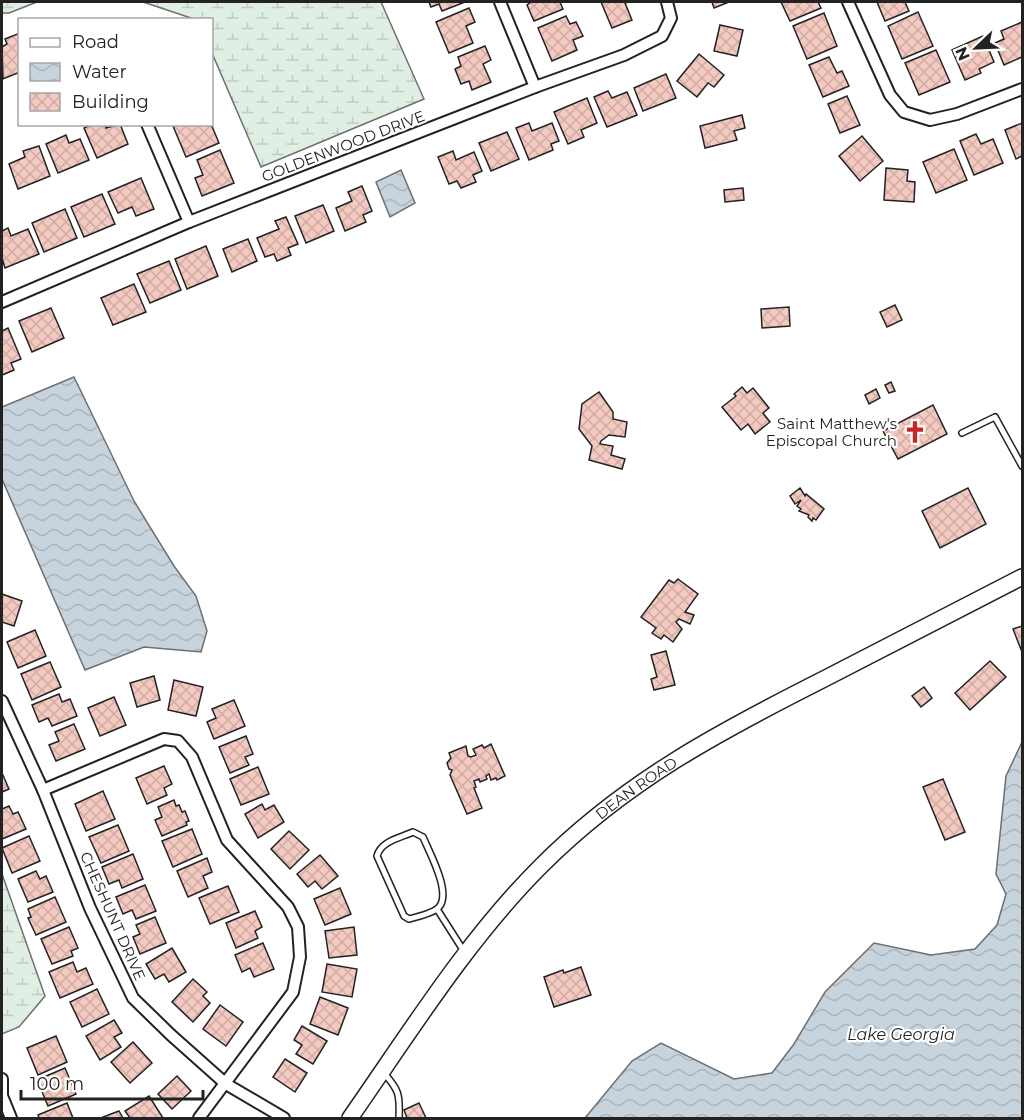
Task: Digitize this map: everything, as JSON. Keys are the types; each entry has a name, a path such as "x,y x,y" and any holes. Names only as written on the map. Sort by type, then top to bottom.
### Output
{"main road":[{"name":"DEAN ROAD","path":"350,1119 465,954 502,908 543,864 588,823 650,776 736,724 1023,578"}],"street":[{"path":"500,2 535,87"},
{"name":"GOLDENWOOD DRIVE","path":"2,302 189,222 535,87 624,55 662,36 671,18 667,2"},
{"path":"848,2 890,95 904,112 930,120 957,114 1023,89"},
{"path":"148,126 189,222"},
{"name":"CHESHUNT DRIVE","path":"2,701 43,790 90,908 133,998 226,1084 284,1119"},
{"path":"43,790 164,739 178,741 192,757 227,840 288,907 298,927 300,957 293,992 199,1119"},
{"path":"2,1079 2,1096 11,1119"}],"lane":[{"path":"962,433 995,417 1023,466"},
{"path":"413,832 423,837 442,884 442,902 437,909 409,919 404,916 377,856 379,849 413,832"},
{"path":"437,909 465,954"},
{"path":"383,1071 397,1088 400,1104 399,1119"}],"green space":[{"path":"2,2 37,2 9,13 2,13"},
{"path":"143,2 381,2 424,99 261,167 213,55 213,18 191,18"},
{"path":"2,874 45,996 19,1027 2,1034"}],"water":[{"path":"401,170 415,203 390,217 376,182"},
{"path":"74,377 134,501 174,566 196,596 207,631 201,652 144,647 85,670 2,479 2,407"},
{"name":"Lake Georgia","path":"1022,742 1022,1118 585,1118 632,1061 661,1043 734,1079 772,1073 794,1044 825,992 874,943 931,955 975,949 997,925 1006,894 996,874 1006,776"}],"building":[{"path":"429,2 465,2 442,11 439,4 431,7"},
{"path":"531,2 560,2 563,9 534,21 527,5"},
{"path":"601,2 629,2 625,3 632,20 612,28"},
{"path":"712,2 729,2 714,8"},
{"path":"781,2 818,2 821,8 790,21"},
{"path":"877,2 905,2 909,11 885,21"},
{"path":"469,8 475,22 466,26 473,43 449,53 436,22"},
{"path":"918,12 933,46 902,59 888,26"},
{"path":"824,13 837,46 807,59 793,26"},
{"path":"566,16 570,24 576,22 583,36 573,40 577,50 552,61 538,28"},
{"path":"1022,22 1022,57 1004,65 995,43 1004,39 1001,31"},
{"path":"720,25 743,30 737,56 714,51"},
{"path":"18,34 18,73 3,79 2,47 7,44 5,39"},
{"path":"983,36 994,62 979,69 981,73 965,80 952,50"},
{"path":"485,46 491,60 483,64 491,82 472,90 469,81 461,84 455,69 461,66 458,57"},
{"path":"936,50 950,82 919,95 905,63"},
{"path":"699,54 724,75 714,87 708,83 697,97 677,81"},
{"path":"829,57 837,73 842,71 849,86 823,97 809,65"},
{"path":"666,74 676,98 643,111 634,88"},
{"path":"608,91 612,98 627,92 637,115 607,127 594,97"},
{"path":"847,96 860,125 840,133 828,104"},
{"path":"587,98 597,123 581,130 584,137 568,144 554,112"},
{"path":"742,115 745,128 734,131 737,140 705,148 700,126"},
{"path":"529,123 532,131 552,123 559,141 551,144 553,150 529,160 516,128"},
{"path":"1022,123 1022,156 1016,159 1005,130"},
{"path":"121,126 128,144 97,158 84,128"},
{"path":"173,126 212,126 219,143 186,157"},
{"path":"507,132 519,159 491,171 479,143"},
{"path":"976,134 981,144 993,139 1003,163 974,175 960,141"},
{"path":"66,135 69,143 80,139 89,160 58,173 46,144"},
{"path":"862,136 883,161 860,181 839,156"},
{"path":"39,146 50,176 18,189 9,164 25,157 23,151"},
{"path":"954,149 967,180 936,193 923,162"},
{"path":"220,150 234,183 202,196 195,178 203,175 197,160"},
{"path":"453,151 456,160 474,152 482,171 473,175 476,182 461,188 457,181 449,184 438,157"},
{"path":"886,168 908,170 907,181 915,182 914,202 884,200"},
{"path":"141,178 154,209 136,216 132,207 118,213 108,192"},
{"path":"362,186 372,211 363,215 366,222 345,231 336,208 352,201 348,192"},
{"path":"743,188 744,200 725,202 724,190"},
{"path":"102,194 115,224 84,237 71,207"},
{"path":"323,205 334,231 306,243 295,216"},
{"path":"65,209 77,238 44,252 32,223"},
{"path":"286,217 298,244 288,248 291,255 277,261 274,254 265,257 257,238 279,229 275,221"},
{"path":"8,228 11,236 28,229 39,254 5,268 2,258 2,231"},
{"path":"248,239 257,261 232,272 223,249"},
{"path":"206,246 218,276 187,289 175,259"},
{"path":"169,261 181,290 150,303 137,274"},
{"path":"134,284 146,312 113,325 101,298"},
{"path":"895,305 902,320 887,327 880,312"},
{"path":"789,307 790,326 762,328 761,309"},
{"path":"51,308 64,338 32,352 19,321"},
{"path":"8,328 21,359 11,363 14,370 2,375 2,331"},
{"path":"891,382 895,391 889,393 885,385"},
{"path":"742,387 747,393 753,388 769,408 763,413 770,422 755,434 748,424 741,430 722,407 736,396 734,394"},
{"path":"876,389 880,398 869,404 865,395"},
{"path":"599,392 613,412 613,419 627,422 625,437 609,435 600,444 613,446 611,455 625,459 622,469 589,460 592,446 579,429 582,404"},
{"name":"Saint Matthew's Episcopal Church","path":"933,405 947,434 898,459 883,431"},
{"path":"800,488 805,496 806,494 824,509 816,520 813,518 812,521 809,515 799,511 801,509 797,506 801,500 795,504 790,496"},
{"path":"968,488 986,524 940,548 922,511"},
{"path":"678,579 698,594 685,612 694,615 690,624 679,619 676,622 682,629 673,642 664,635 661,639 652,633 656,628 641,617 669,580 674,583"},
{"path":"2,594 22,601 14,626 2,622"},
{"path":"1022,626 1022,652 1013,629"},
{"path":"35,630 46,656 18,668 7,642"},
{"path":"666,651 675,685 654,690 651,679 657,677 651,655"},
{"path":"990,661 1006,677 970,710 955,693"},
{"path":"50,662 61,687 32,700 21,674"},
{"path":"154,676 160,700 137,707 130,683"},
{"path":"174,680 203,687 196,716 168,710"},
{"path":"924,687 932,698 921,707 912,696"},
{"path":"59,694 62,702 70,699 77,716 52,726 48,718 39,722 32,705"},
{"path":"114,697 126,725 100,736 88,708"},
{"path":"234,700 245,726 214,739 207,722 216,718 212,709"},
{"path":"74,724 85,749 56,761 49,745 59,741 55,732"},
{"path":"246,736 253,754 245,757 249,765 230,773 219,747"},
{"path":"491,744 505,776 491,780 489,774 486,776 487,779 480,782 479,779 474,781 476,787 474,788 482,808 467,814 450,775 452,770 449,769 447,763 451,758 449,753 466,746 468,756 471,757 476,755 473,749 482,745 484,748"},
{"path":"164,766 172,784 164,788 167,795 147,804 136,778"},
{"path":"258,767 269,794 241,805 230,779"},
{"path":"2,773 9,789 2,792"},
{"path":"943,779 965,832 945,840 923,787"},
{"path":"103,791 115,819 86,831 75,804"},
{"path":"174,800 182,812 185,811 189,821 186,822 187,825 162,836 155,820 162,817 158,807"},
{"path":"262,804 265,810 274,805 284,822 258,838 245,814"},
{"path":"9,806 13,814 18,812 26,829 2,839 2,809"},
{"path":"118,825 129,851 101,863 89,837"},
{"path":"192,829 202,854 173,867 162,841"},
{"path":"289,831 309,850 290,869 271,849"},
{"path":"29,836 40,861 12,873 2,848"},
{"path":"133,854 143,879 122,888 119,880 109,884 102,867"},
{"path":"320,855 338,876 322,889 315,881 308,887 297,874"},
{"path":"207,858 212,872 203,876 208,888 188,897 177,871"},
{"path":"36,871 40,879 46,876 53,892 28,902 18,879"},
{"path":"145,885 156,911 136,919 132,910 123,914 116,897"},
{"path":"228,886 239,912 210,924 199,898"},
{"path":"340,888 351,914 325,925 314,899"},
{"path":"55,897 66,922 36,935 28,918 31,917 28,909"},
{"path":"255,911 262,927 255,931 258,938 236,948 226,923"},
{"path":"155,917 166,943 140,954 133,937 140,934 136,925"},
{"path":"69,927 78,948 71,951 73,956 52,964 41,939"},
{"path":"354,927 357,955 329,958 325,931"},
{"path":"263,943 274,969 254,977 250,968 242,972 235,955"},
{"path":"172,948 186,972 169,982 164,974 155,979 146,964"},
{"path":"73,962 77,972 86,968 93,984 60,998 49,972"},
{"path":"327,964 357,969 352,997 322,992"},
{"path":"581,967 591,995 554,1007 544,977 563,970 564,973"},
{"path":"193,979 207,992 203,996 210,1003 193,1022 172,1002"},
{"path":"97,989 109,1014 82,1027 70,1002"},
{"path":"320,997 348,1008 338,1035 310,1024"},
{"path":"220,1005 243,1022 226,1046 203,1029"},
{"path":"114,1020 122,1033 114,1037 121,1047 100,1060 86,1036"},
{"path":"302,1026 327,1041 313,1064 296,1054 302,1045 294,1040"},
{"path":"56,1036 67,1062 38,1075 27,1048"},
{"path":"133,1042 152,1063 130,1083 111,1062"},
{"path":"285,1059 307,1073 295,1092 273,1077"},
{"path":"65,1068 76,1094 48,1106 37,1080"},
{"path":"177,1076 191,1091 172,1109 158,1094"},
{"path":"149,1096 163,1118 130,1118 125,1111"},
{"path":"67,1103 73,1118 39,1118 38,1115"},
{"path":"419,1103 426,1118 407,1118 404,1110"},
{"path":"119,1111 123,1118 103,1117"}],"place":[{"name":"Saint Matthew's Episcopal Church","path":"915,432"}]}
